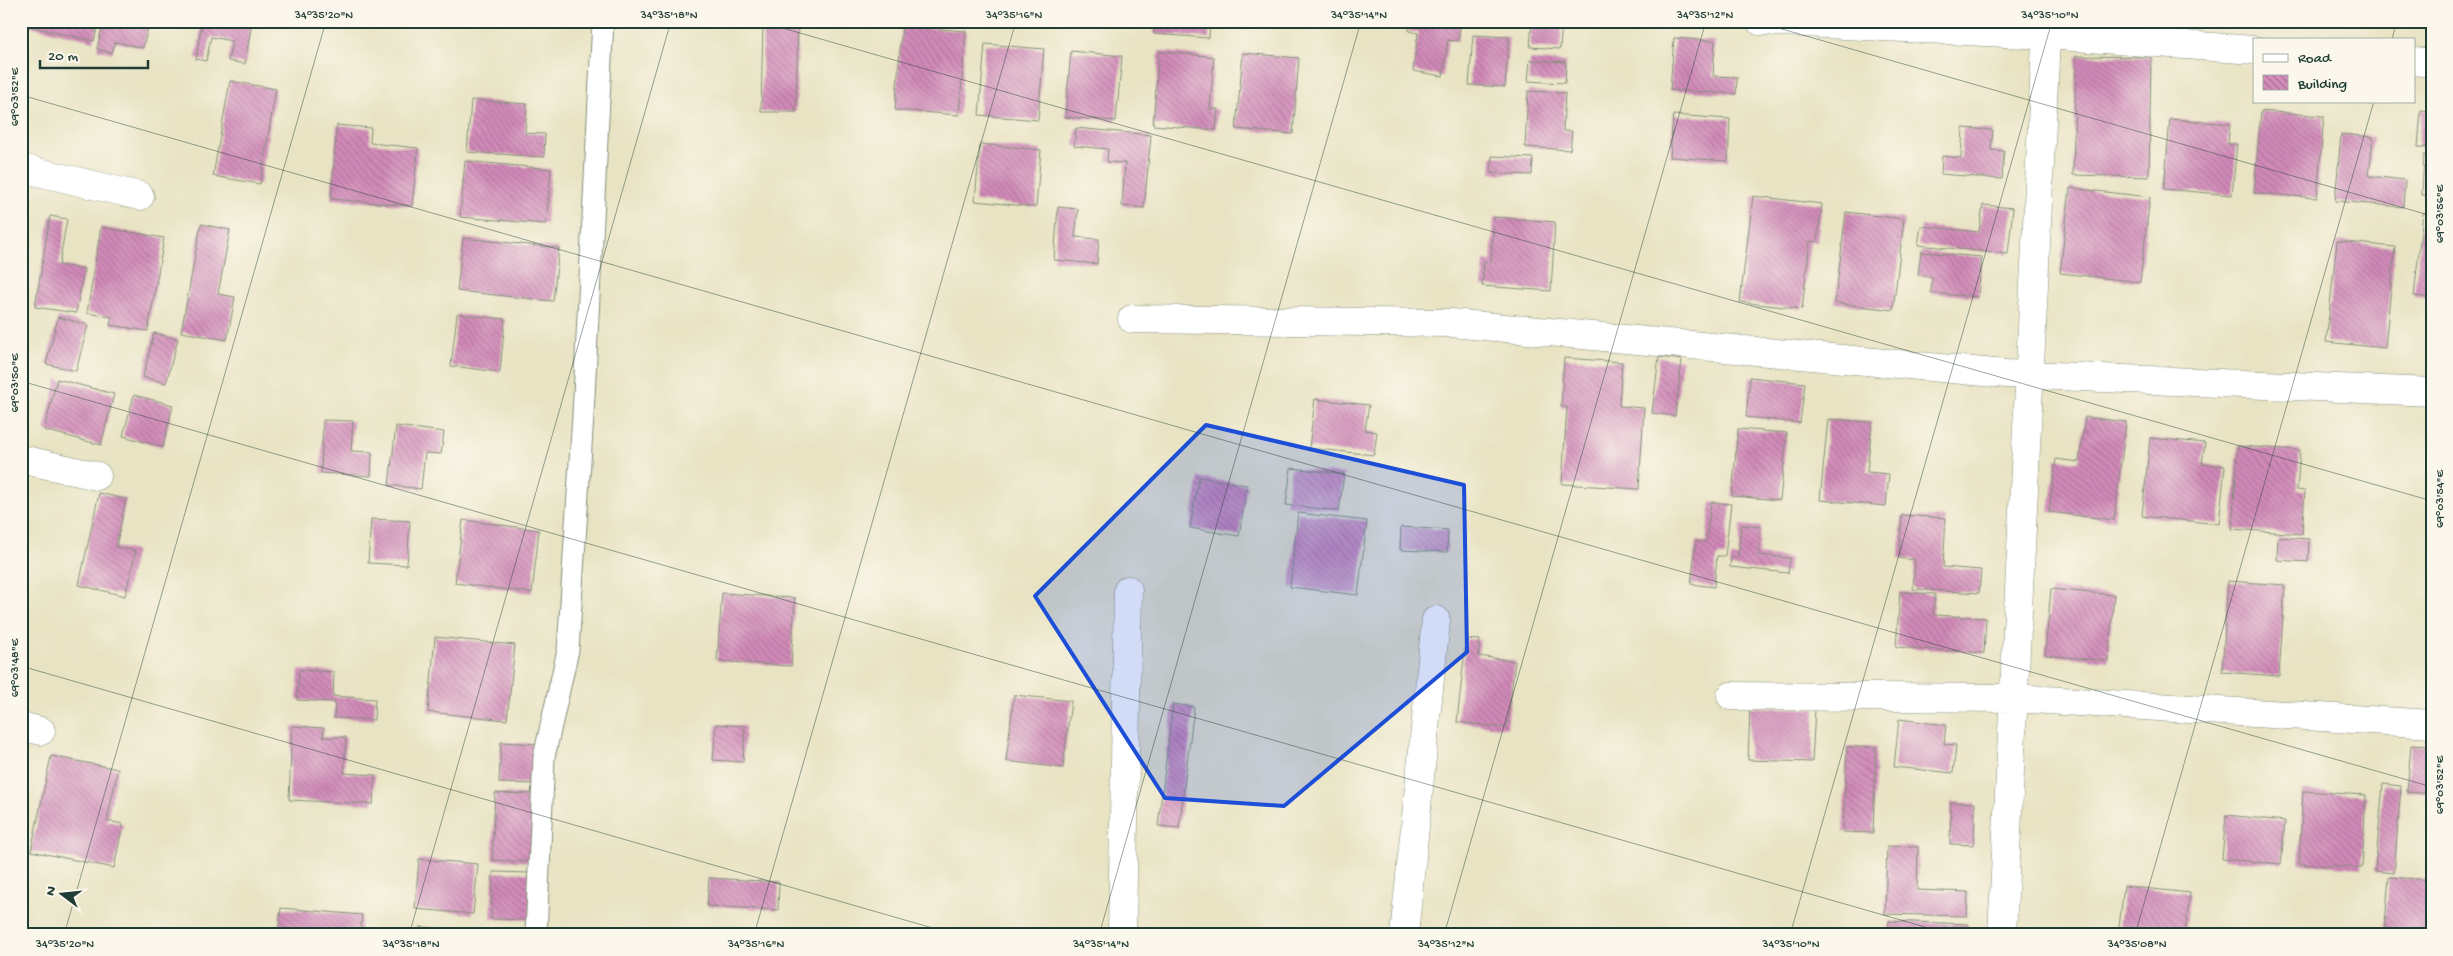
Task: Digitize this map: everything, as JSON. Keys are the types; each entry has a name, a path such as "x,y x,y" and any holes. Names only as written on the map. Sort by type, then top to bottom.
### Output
{"street":[{"path":"1760,21 2047,28 2253,50"},
{"path":"2002,935 2047,28"},
{"path":"2416,62 2432,63"},
{"path":"21,168 140,196"},
{"path":"1132,320 1451,323 2030,374 2432,392"},
{"path":"21,459 97,476"},
{"path":"1122,935 1128,590"},
{"path":"1404,935 1436,620"},
{"path":"1732,696 2014,698 2432,724"}],"lane":[{"path":"536,935 544,757 568,650 584,415 603,21"}],"highlighted area":[{"path":"1206,425 1464,485 1467,652 1284,806 1165,798 1035,596"}],"building":[{"path":"30,21 99,21 94,41 29,26"},
{"path":"111,21 149,23 143,48 115,42 112,53 97,49 103,23 110,25"},
{"path":"202,21 252,21 245,64 228,61 232,41 211,37 206,61 196,59"},
{"path":"763,21 798,21 796,112 761,112"},
{"path":"1155,21 1210,21 1209,38 1154,34"},
{"path":"1411,21 1461,21 1458,41 1448,40 1443,76 1413,71 1418,33 1409,31"},
{"path":"1532,21 1562,23 1560,49 1530,47"},
{"path":"902,26 966,31 959,115 895,110"},
{"path":"1473,35 1509,37 1505,87 1469,85"},
{"path":"1674,38 1715,41 1713,76 1737,77 1736,94 1670,90"},
{"path":"985,44 1044,49 1038,120 979,115"},
{"path":"1071,51 1122,56 1116,121 1065,117"},
{"path":"1159,51 1214,57 1210,109 1218,109 1216,130 1153,125"},
{"path":"1243,53 1299,58 1293,134 1236,129"},
{"path":"2076,56 2151,57 2149,177 2073,175"},
{"path":"1530,60 1566,62 1565,83 1528,81"},
{"path":"230,81 276,89 260,184 213,176"},
{"path":"1528,91 1565,93 1563,131 1572,131 1570,150 1525,147"},
{"path":"471,100 527,104 525,133 545,134 544,157 467,152"},
{"path":"2430,102 2432,148 2418,147 2421,110 2430,111"},
{"path":"2261,111 2324,116 2317,198 2254,193"},
{"path":"1673,115 1730,119 1728,161 1670,157"},
{"path":"2170,119 2230,124 2228,144 2237,144 2232,195 2164,189"},
{"path":"337,125 371,128 370,143 418,148 412,206 331,199"},
{"path":"1076,128 1151,135 1144,208 1122,206 1125,163 1107,162 1108,149 1074,146"},
{"path":"1963,128 1993,130 1991,150 2004,151 2002,179 1941,174 1942,156 1961,158"},
{"path":"2341,134 2373,137 2369,176 2405,180 2403,207 2335,201"},
{"path":"980,144 1041,150 1036,207 975,201"},
{"path":"2424,155 2432,155 2432,195 2422,195"},
{"path":"1492,156 1533,158 1532,175 1491,173"},
{"path":"465,161 551,169 546,224 460,217"},
{"path":"2070,188 2150,197 2140,282 2060,273"},
{"path":"1753,196 1822,204 1817,242 1810,241 1802,309 1740,302"},
{"path":"1983,205 2013,208 2008,254 1918,245 1921,226 1979,232"},
{"path":"1058,207 1078,209 1075,237 1099,239 1097,264 1054,260"},
{"path":"1846,212 1904,219 1893,310 1835,303"},
{"path":"2423,213 2432,214 2432,298 2414,296"},
{"path":"50,216 67,219 59,265 84,269 76,313 35,307"},
{"path":"1494,217 1555,222 1551,291 1482,286 1484,261 1491,262"},
{"path":"201,224 230,230 218,294 235,297 227,340 181,332"},
{"path":"101,227 164,238 148,331 110,325 112,317 87,313"},
{"path":"463,238 559,248 553,301 457,291"},
{"path":"2337,241 2395,247 2385,348 2326,342"},
{"path":"1921,252 1982,257 1978,297 1931,293 1932,277 1918,275"},
{"path":"457,314 505,319 500,372 451,366"},
{"path":"58,317 88,325 76,371 46,364"},
{"path":"154,333 178,339 166,383 143,377"},
{"path":"1659,357 1682,360 1675,416 1652,413"},
{"path":"1564,358 1622,362 1619,406 1644,408 1639,489 1562,484 1567,407 1561,407"},
{"path":"1750,377 1805,383 1800,423 1746,417"},
{"path":"57,379 114,394 101,445 44,430"},
{"path":"134,395 173,405 163,447 123,436"},
{"path":"1315,399 1369,405 1365,430 1377,432 1374,455 1309,448"},
{"path":"2085,417 2126,422 2114,520 2049,512 2056,459 2079,462"},
{"path":"1828,419 1872,422 1867,472 1889,474 1886,506 1820,500"},
{"path":"323,420 353,421 351,451 372,452 371,476 321,473"},
{"path":"396,426 444,432 441,454 425,453 421,489 389,485"},
{"path":"1738,429 1787,433 1780,500 1732,496"},
{"path":"2150,438 2205,443 2202,464 2225,466 2219,524 2142,516"},
{"path":"2238,446 2300,450 2297,490 2305,491 2302,534 2232,529"},
{"path":"1291,468 1344,474 1339,511 1286,505"},
{"path":"1199,477 1247,485 1239,536 1190,528"},
{"path":"99,493 126,499 116,547 136,551 125,596 79,585"},
{"path":"1711,502 1731,504 1725,556 1717,556 1714,587 1691,584 1696,541 1706,542"},
{"path":"1298,513 1367,521 1358,595 1290,587"},
{"path":"1902,515 1946,518 1943,567 1981,570 1979,593 1913,589 1915,560 1899,558"},
{"path":"371,519 410,521 407,565 368,563"},
{"path":"463,520 539,530 532,593 455,583"},
{"path":"1741,525 1761,527 1758,555 1790,558 1788,573 1730,567 1731,557 1738,557"},
{"path":"1401,527 1448,530 1447,552 1400,550"},
{"path":"2278,537 2309,539 2308,562 2277,560"},
{"path":"2228,581 2285,585 2279,676 2222,672"},
{"path":"2051,589 2114,595 2108,661 2045,655"},
{"path":"1900,592 1935,594 1933,615 1986,618 1984,653 1896,647"},
{"path":"722,593 795,598 791,666 717,661"},
{"path":"435,637 515,645 507,720 428,712"},
{"path":"1466,639 1480,640 1478,656 1515,661 1507,728 1457,722"},
{"path":"299,670 334,672 333,696 375,699 374,720 334,718 335,702 297,700"},
{"path":"1014,695 1071,701 1063,768 1006,761"},
{"path":"1173,704 1194,707 1179,828 1158,826"},
{"path":"1750,707 1815,709 1812,762 1748,760"},
{"path":"1899,719 1946,725 1944,744 1956,745 1953,773 1894,767"},
{"path":"716,724 745,726 743,762 713,760"},
{"path":"292,726 324,728 323,737 346,737 344,773 375,775 373,804 289,800"},
{"path":"501,742 540,744 537,784 499,783"},
{"path":"2411,745 2432,746 2432,794 2407,792"},
{"path":"1847,747 1876,747 1873,833 1843,832"},
{"path":"51,756 118,769 107,821 123,824 114,868 31,851"},
{"path":"2383,784 2401,786 2394,873 2375,871"},
{"path":"2303,791 2366,795 2362,868 2299,864"},
{"path":"495,793 535,794 532,862 492,860"},
{"path":"1951,802 1975,803 1974,845 1950,844"},
{"path":"2226,815 2285,821 2281,864 2222,859"},
{"path":"1887,846 1918,847 1917,890 1968,892 1967,916 1885,914"},
{"path":"419,859 478,864 473,914 415,909"},
{"path":"493,872 532,873 530,920 491,919"},
{"path":"2389,877 2432,880 2432,935 2384,935"},
{"path":"709,878 779,882 778,910 707,906"},
{"path":"2124,886 2190,893 2185,935 2118,935"},
{"path":"281,908 362,915 360,935 278,935"},
{"path":"1889,921 1968,924 1968,935 1888,935"},
{"path":"420,927 495,933 495,935 419,935"}]}
